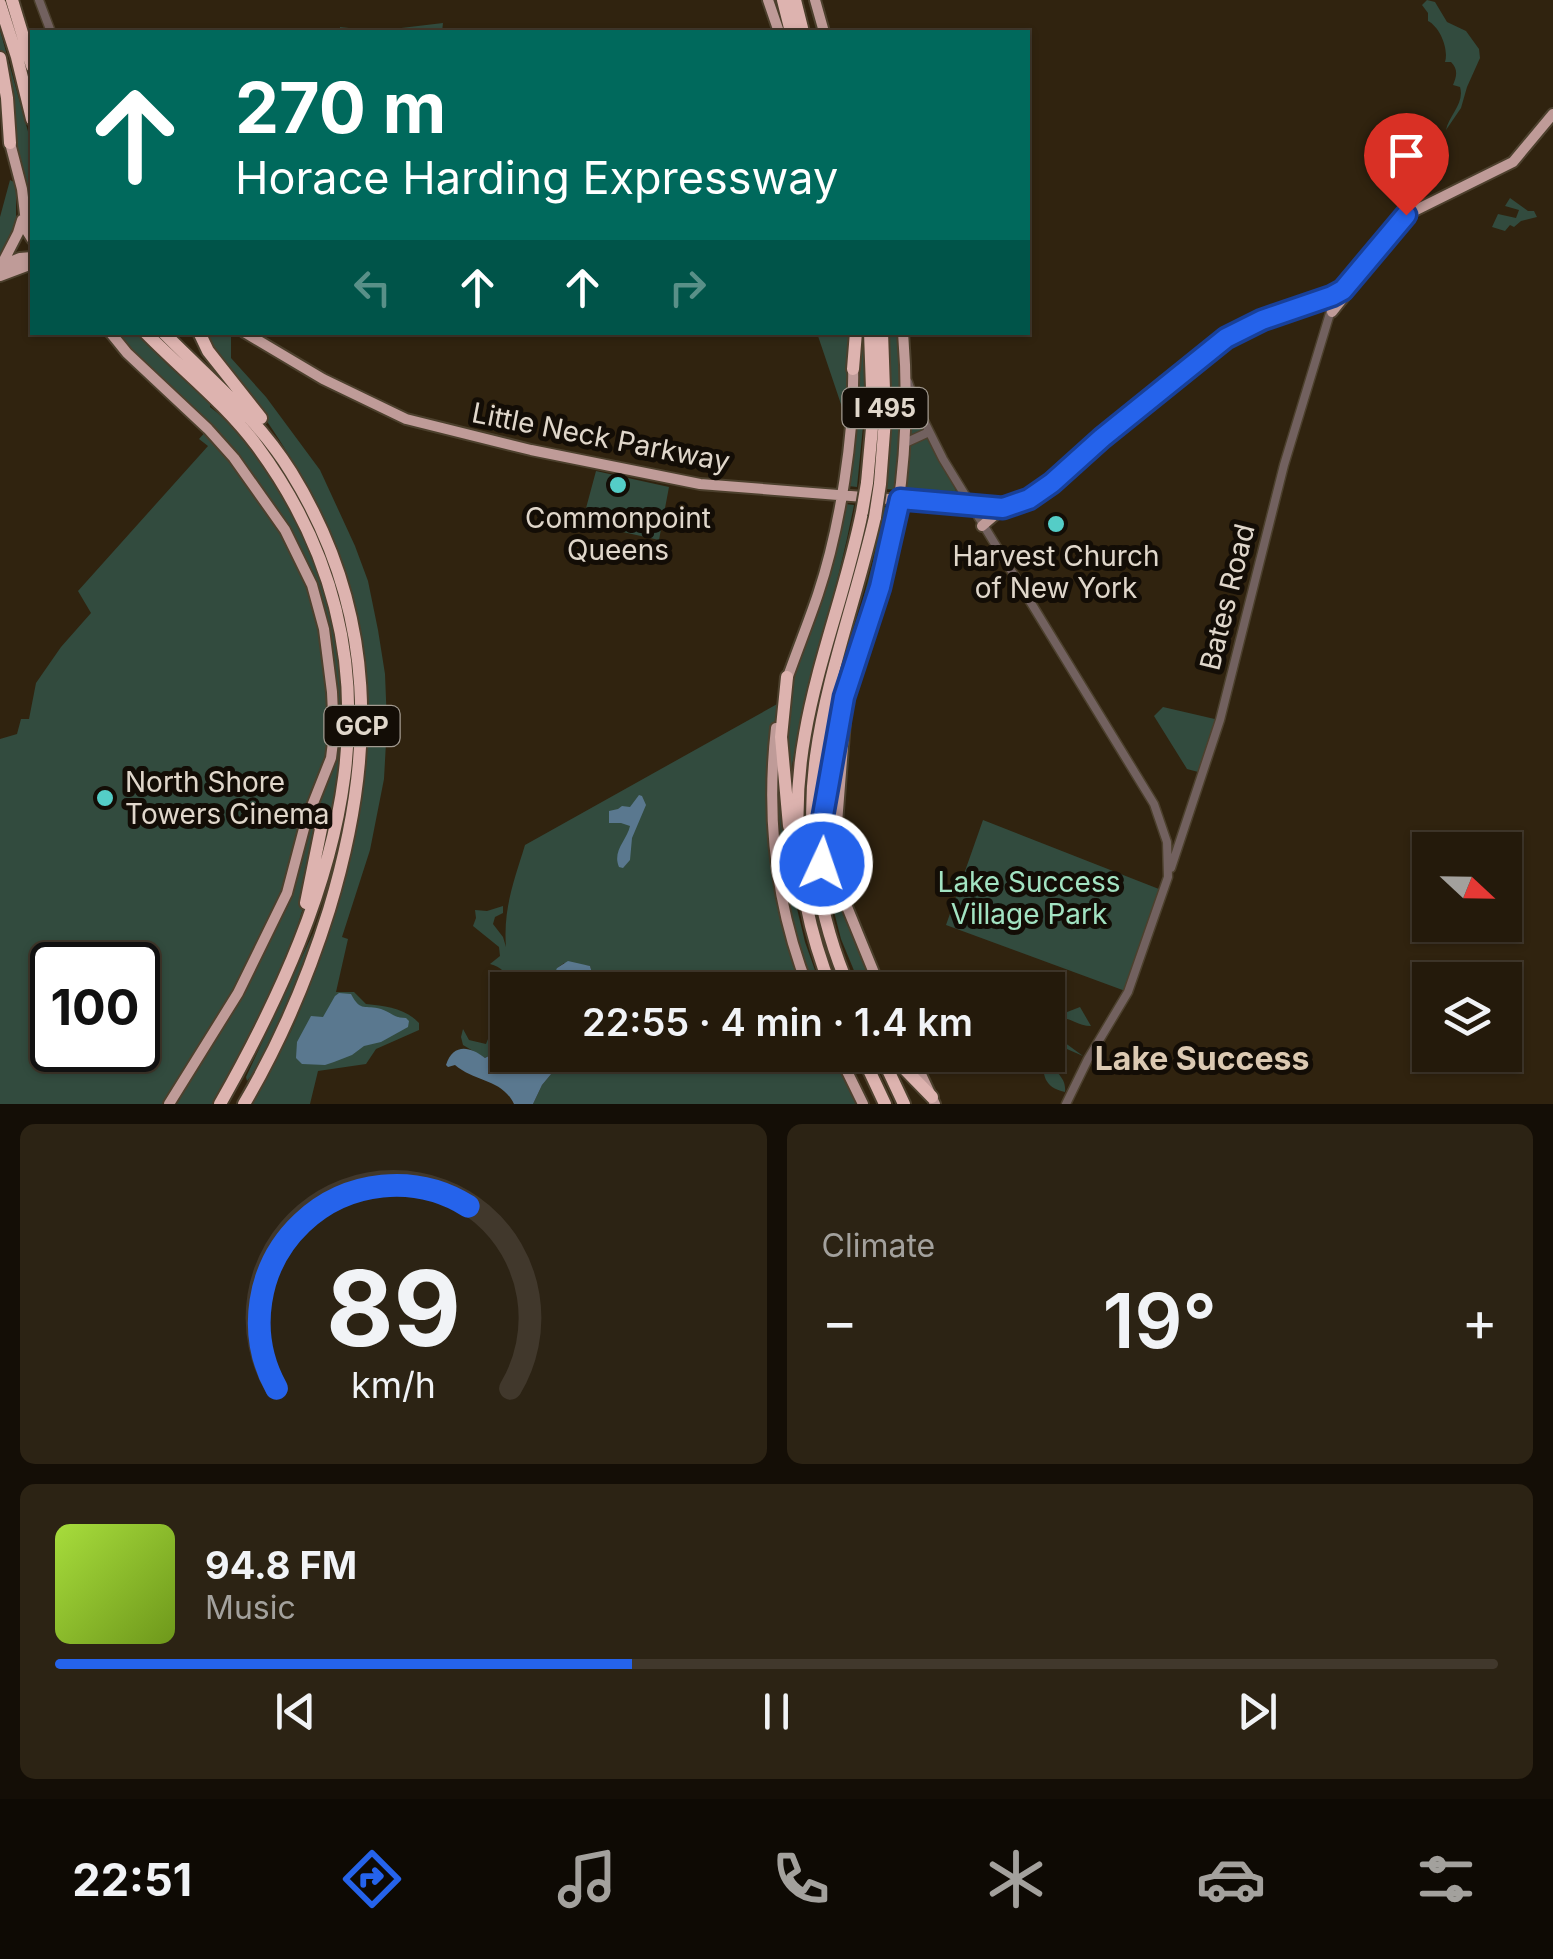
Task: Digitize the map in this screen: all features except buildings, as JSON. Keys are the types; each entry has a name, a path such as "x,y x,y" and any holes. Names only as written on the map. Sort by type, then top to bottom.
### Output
{"highway":[{"path":"15,0 30,31"},
{"path":"15,0 30,58"},
{"path":"783,0 790,30"},
{"path":"795,0 802,30"},
{"path":"0,4 30,111"},
{"path":"0,58 10,143"},
{"name":"GCP","path":"148,335 215,398 271,466 318,554 338,620 350,722 344,788 319,890 266,1018"},
{"name":"GCP","path":"166,335 248,414 289,469 322,528 345,592 358,659 360,760 350,828 334,894 314,958 244,1104"},
{"path":"200,335 208,351 281,448 306,498"},
{"path":"854,335 854,369"},
{"name":"I 495","path":"870,335 873,483"},
{"name":"I 495","path":"842,972 816,878 812,791 823,719 869,514 885,403 882,335"},
{"name":"I 495","path":"825,972 803,892 798,855 796,819 802,750 851,561 869,514"},
{"path":"839,964 821,842 844,697 854,666"},
{"path":"787,677 782,744 792,858 803,892"},
{"path":"220,1104 266,1018 301,922 320,840 321,824 309,811"},
{"path":"870,1072 882,1104"},
{"path":"889,1072 904,1104"},
{"path":"907,1072 933,1100"}],"main road":[{"path":"768,0 777,30"},
{"path":"815,0 823,30"},
{"path":"982,526 1003,508 1038,493 1236,332 1339,293 1406,215 1513,162 1553,114"},
{"path":"10,143 30,236"},
{"path":"0,266 24,214"},
{"path":"0,266 20,258 30,260"},
{"path":"0,276 30,261"},
{"path":"1332,312 1351,282"},
{"path":"112,335 234,458 286,530 312,586 328,652 334,725 331,758 309,811 287,893 220,1025 169,1104"},
{"name":"Little Neck Parkway","path":"249,335 324,379 413,421 531,450 679,480 1003,508"},
{"path":"874,972 840,890 836,836 854,666 880,587 900,499 907,378 903,335"},
{"path":"803,972 788,929 776,860 775,736 780,702 826,566 842,495 854,369"},
{"path":"847,1072 863,1104"},
{"path":"920,1072 933,1100"}],"street":[{"path":"39,0 49,30"},
{"path":"0,97 10,143"},
{"path":"1325,299 1332,312"},
{"name":"Bates Road","path":"1325,299 1326,326"},
{"name":"Bates Road","path":"1066,1104 1128,992 1168,877 1220,720 1284,465 1332,312"},
{"path":"907,378 929,432 982,526 1154,804 1167,842 1168,877"},
{"path":"904,443 929,432"}],"green space":[{"path":"1427,0 1435,2 1447,22 1466,31 1479,49 1480,58 1461,108 1446,130 1461,93 1460,87 1453,85 1455,67 1445,62 1442,39 1422,5"},
{"path":"443,23 442,30 384,30"},
{"path":"0,30 30,139 30,223 0,50"},
{"path":"10,180 16,183 16,222 0,255 0,217"},
{"path":"1510,198 1534,211 1537,217 1514,227 1510,225 1505,231 1492,227 1498,214 1516,218 1519,210 1505,206"},
{"path":"116,335 138,335 241,436 281,495 313,560 334,629 343,701 338,784 322,856 316,811 337,733 335,671 310,570 215,431"},
{"path":"203,335 231,335 231,358 266,397 320,470 368,581 385,674 384,779 370,850 342,937 348,939 336,992 354,992 366,1004 401,1011 419,1023 419,1030 376,1049 366,1064 318,1071 310,1104 250,1104 297,1018 345,876 364,779 367,682 361,633 332,537 305,482 256,405"},
{"path":"818,335 848,335 847,422"},
{"path":"860,335 863,335 866,396 857,487 848,486"},
{"path":"889,335 900,335 903,379 897,490 886,489 891,426"},
{"path":"912,401 960,499 902,496"},
{"path":"208,429 285,530 324,629 334,734 292,879 255,962 169,1104 0,1104 0,739 17,734 21,719 29,719 36,683 91,613 78,591 208,446 199,439"},
{"path":"596,471 669,487 659,540 582,523"},
{"path":"845,504 854,505 789,781 785,737 789,695 812,628"},
{"path":"883,507 895,508 890,539 870,612 845,676 821,810 826,742 873,561"},
{"path":"779,703 774,737 773,844 804,972 592,972 590,966 564,963 556,972 503,972 490,964 500,956 499,947 473,926 475,910 503,906 503,913 495,917 493,924 506,947 508,908 525,845"},
{"path":"1163,707 1219,720 1202,773 1187,769 1154,716"},
{"path":"838,753 831,849 871,972 855,972 841,939 824,856"},
{"path":"780,787 784,792 794,896 816,972 808,972 784,890 777,810"},
{"path":"311,820 317,821 316,844 306,898 258,1019 213,1104 175,1104 264,954 288,902"},
{"name":"Lake Success Village Park","path":"983,820 1164,891 1128,992 946,925"},
{"path":"313,933 288,1010 247,1081 246,1077"},
{"path":"1080,1007 1091,1026 1065,1019 1065,1013"},
{"path":"463,1029 469,1040 486,1044 490,1034 490,1054 485,1058 463,1045"},
{"path":"553,1072 846,1072 862,1104 533,1104"},
{"path":"1057,1072 1065,1092 1048,1083 1044,1074"}],"water":[{"path":"639,795 646,805 632,838 630,860 623,868 619,867 617,856 630,826 609,823 609,811 630,807"},
{"path":"568,961 590,966 592,972 555,972"},
{"path":"339,993 351,994 361,1006 406,1018 408,1027 334,1062 302,1064 296,1058 297,1042 311,1016 323,1017"},
{"path":"462,1049 485,1058 490,1055 490,1072 553,1072 533,1104 514,1104 495,1085 455,1065 446,1065 453,1053"}],"place":[{"name":"Commonpoint Queens","path":"618,485"},
{"name":"Harvest Church of New York","path":"1056,524"},
{"name":"North Shore Towers Cinema","path":"105,798"}],"district":[{"name":"Lake Success","path":"1202,1059"}],"route":[{"path":"822,864 822,821 844,697 880,587 900,499 1003,508 1024,502 1226,338 1245,326 1343,290 1406,215"}]}
